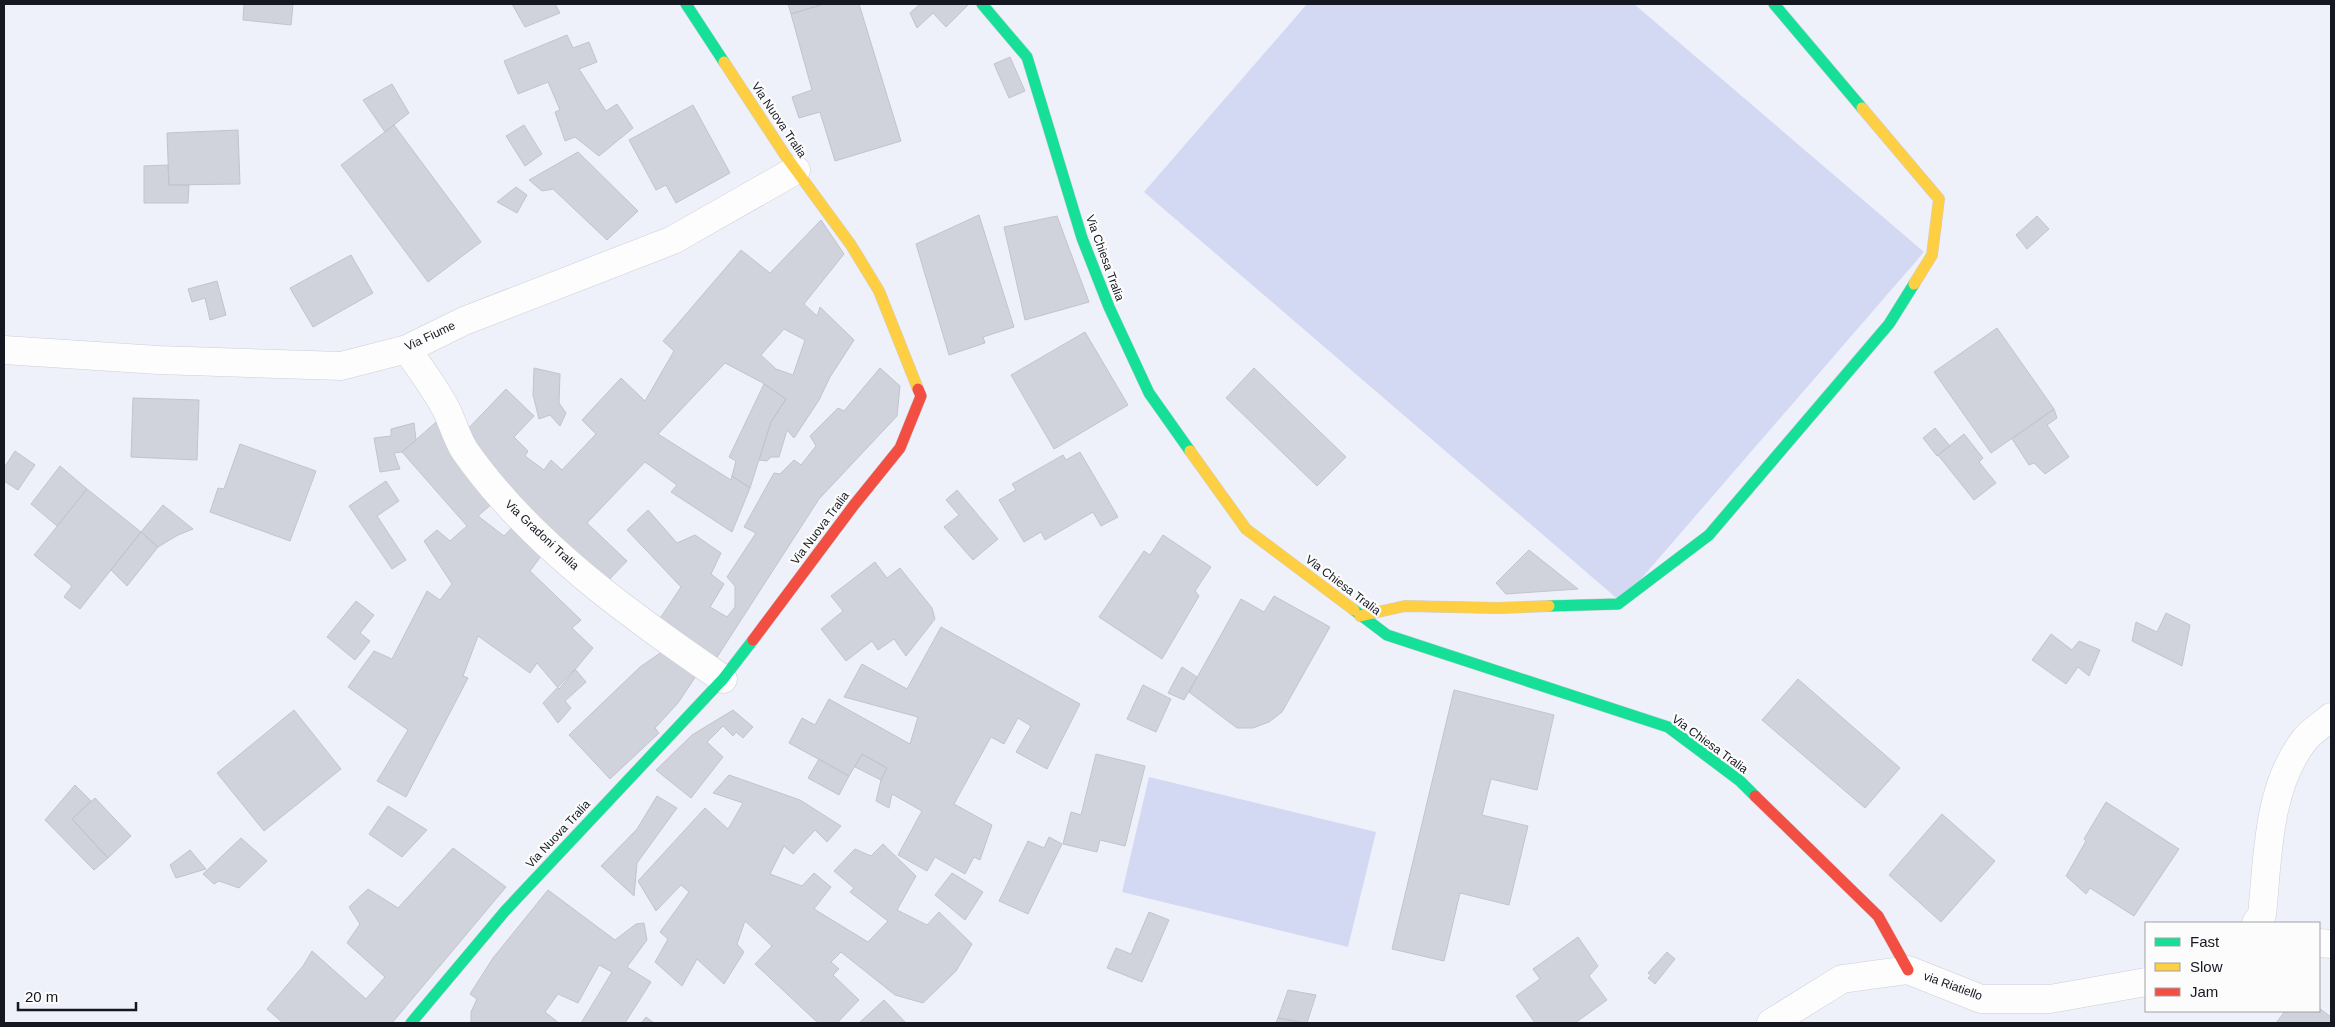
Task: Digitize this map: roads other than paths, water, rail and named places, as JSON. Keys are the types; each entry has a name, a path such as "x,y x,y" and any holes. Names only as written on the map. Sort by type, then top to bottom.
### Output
{"street":[{"name":"Via Nuova Tralia","path":"422,1019 505,911 724,680 854,505 900,448 922,396 903,355 879,291 851,245 796,170 686,4"},
{"name":"Via Chiesa Tralia","path":"982,4 1027,57 1082,238 1108,307 1149,393 1246,529 1387,635 1668,727 1740,782 1878,916 1908,970"},
{"path":"1360,616 1405,606 1498,608 1618,604 1709,535 1889,324 1932,255 1940,199 1774,4"},
{"name":"Via Fiume","path":"4,350 158,360 341,366 407,349 464,321 673,240 796,170"},
{"name":"Via Gradoni Tralia","path":"407,349 446,409 464,449 500,496 552,549 654,632 724,680"},
{"path":"2257,922 2262,915 2269,845 2280,784 2306,739 2331,717"},
{"name":"via Riatiello","path":"1771,1023 1842,979 1908,970 1982,998 2050,999 2145,982"}]}
